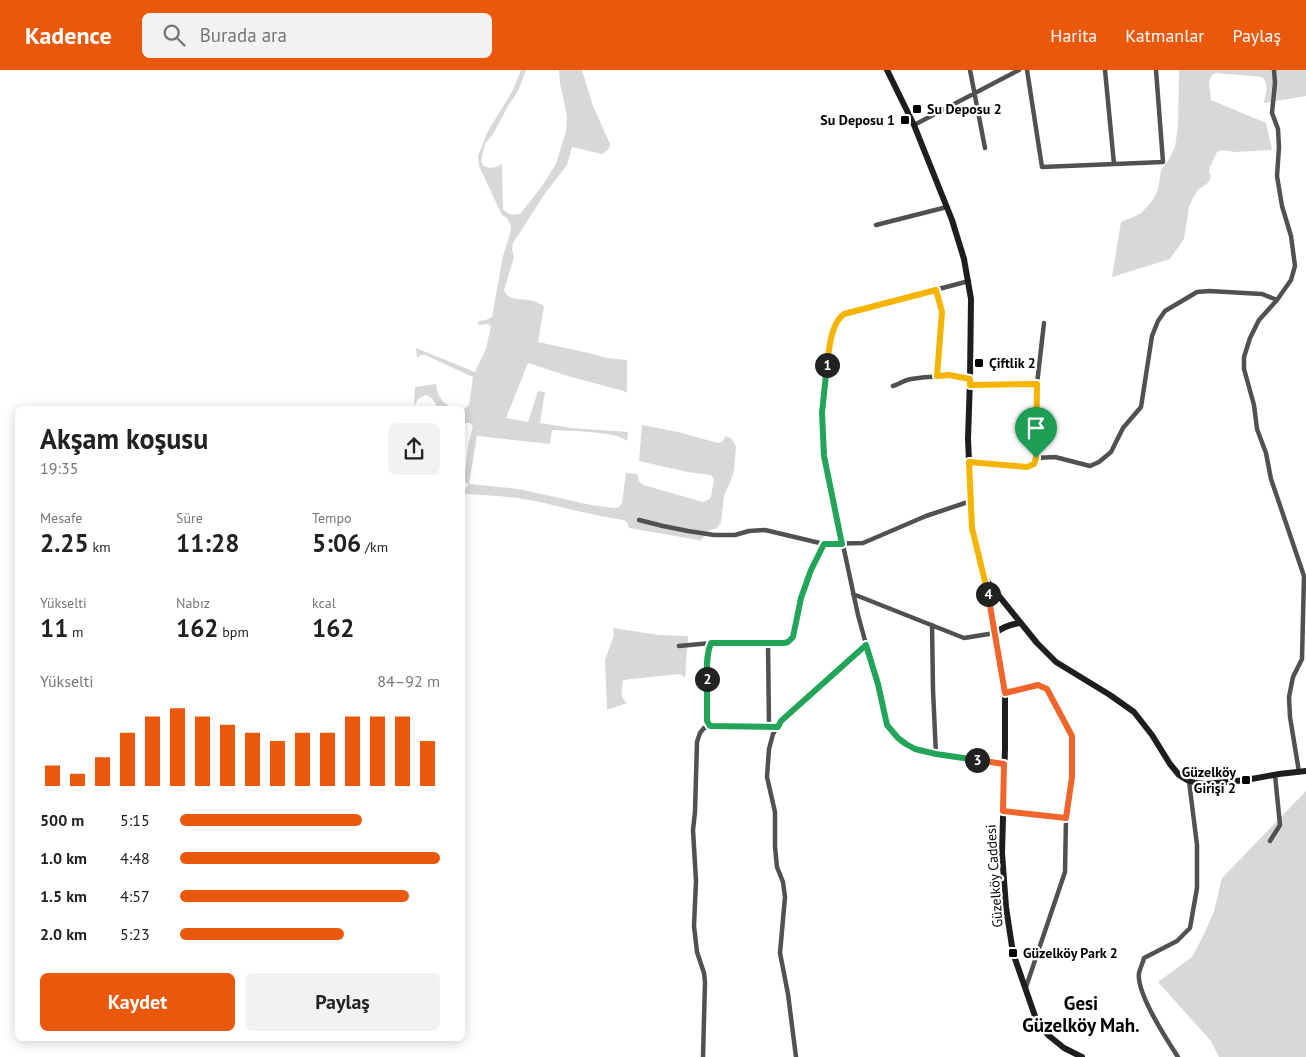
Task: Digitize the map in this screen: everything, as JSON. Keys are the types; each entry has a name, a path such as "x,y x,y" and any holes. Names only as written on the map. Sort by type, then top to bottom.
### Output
{"street":[{"name":"Güzelköy Caddesi","path":"887,70 914,126 947,207 969,281 971,299 969,462 972,528 985,579 1005,693 1002,853 1006,907 1013,953 1036,1019 1048,1035 1064,1048 1082,1057"},
{"path":"970,70 986,148"},
{"path":"914,126 1019,70"},
{"path":"1027,70 1042,167 1163,162 1156,70"},
{"path":"1105,70 1114,164"},
{"path":"985,579 1037,644 1056,662 1134,712 1179,775 1189,781 1206,784 1303,771 1290,717 1289,697 1293,677 1302,659 1304,576 1271,479 1266,453 1257,429 1254,405 1244,369 1244,357 1250,338 1259,320 1277,300 1291,280 1295,266 1291,236 1282,206 1278,176 1278,129 1272,113 1275,83 1274,70"},
{"path":"876,225 947,207"},
{"path":"969,281 844,314 837,321 830,347 822,413 824,456 853,594 878,684 887,725 898,738 915,749 1004,764"},
{"path":"936,290 942,312 937,376"},
{"path":"1036,458 1055,457 1090,466 1099,462 1111,452 1124,428 1141,407 1152,336 1158,321 1165,311 1197,292 1209,290 1262,294 1277,300"},
{"path":"969,462 1027,467 1034,464 1036,458 1037,384 1044,323"},
{"path":"893,386 910,379 949,375 970,382 1037,384"},
{"path":"639,520 688,532 714,535 735,535 750,530 765,530 824,544 863,543 926,516 971,501"},
{"path":"680,646 711,643 788,642 793,637 801,598 811,570 824,544"},
{"path":"853,594 964,638 994,633 1011,624 1021,622"},
{"path":"932,625 936,754"},
{"path":"710,726 707,721 707,715 708,659 709,645 711,643"},
{"path":"768,643 769,727"},
{"path":"796,1057 788,994 780,954 785,897 775,847 775,812 767,777 769,750 773,734 781,721 866,645"},
{"path":"1005,693 1038,685 1047,689 1072,736 1072,777 1066,818 1065,872 1026,987"},
{"path":"703,1057 705,982 697,952 694,926 696,880 693,830 697,742 704,728 710,726 778,727"},
{"path":"1270,841 1280,825 1275,775"},
{"path":"1178,1057 1141,990 1139,974 1144,958 1177,941 1190,928 1197,888 1197,845 1189,781"},
{"path":"1003,811 1066,818"}],"shaded area":[{"path":"521,70 526,70 518,91 493,134 485,144 481,162 484,166 491,168 502,164 503,209 507,213 521,213 556,164 566,131 567,116 559,70 582,70 593,106 610,144 609,149 602,154 572,147 567,165 546,192 513,243 514,257 504,290 512,298 533,301 544,306 538,342 606,358 627,360 627,393 528,363 506,418 528,422 538,391 545,392 540,423 571,428 628,432 627,441 603,433 552,430 550,444 477,436 469,484 519,489 591,505 615,508 619,507 622,503 626,473 637,474 639,481 643,485 703,502 711,497 714,479 711,475 639,461 642,425 718,443 722,442 726,436 732,439 736,446 734,471 724,496 721,523 717,528 709,531 700,541 629,528 627,522 623,520 534,501 465,494 468,484 465,482 465,473 468,446 473,426 470,423 465,424 465,408 469,405 473,377 425,355 417,358 416,348 475,372 486,349 491,326 488,324 478,325 479,321 492,317 503,256 511,226 507,218 502,215 493,196 479,166 478,156 488,131 513,90"},
{"path":"1179,70 1306,70 1306,96 1264,103 1266,83 1262,77 1216,73 1212,75 1209,82 1211,100 1266,123 1272,150 1234,152 1222,150 1217,152 1209,169 1211,175 1209,182 1198,190 1189,207 1184,239 1170,259 1112,277 1121,222 1141,213 1153,200 1158,189 1161,170 1175,147 1178,126"},
{"path":"436,384 442,400 450,406 438,406 431,397 426,395 419,398 414,406 415,387"},
{"path":"613,628 659,635 688,636 685,678 679,674 623,680 622,695 627,703 607,710 605,660 614,635"},
{"path":"1306,791 1306,1057 1219,1057 1211,1041 1158,982 1192,957 1214,911 1222,878"}],"place":[{"name":"Su Deposu 2","path":"917,109"},
{"name":"Su Deposu 1","path":"905,120"},
{"name":"Çiftlik 2","path":"979,363"},
{"name":"Güzelköy Girişi 2","path":"1246,780"},
{"name":"Güzelköy Park 2","path":"1013,953"}],"district":[{"name":"Gesi Güzelköy Mah.","path":"1081,1014"}],"route":[{"path":"936,290 942,312 937,376 949,375 970,379 970,385 1037,384 1036,458 1034,464 1030,467 969,462 972,528 985,579 1005,693 1038,685 1047,689 1072,736 1072,777 1066,818 1003,811 1004,764 915,749 898,738 887,725 878,684 866,645 781,721 778,727 710,726 707,721 709,645 711,643 784,643 791,640 801,598 811,570 824,544 842,544 824,456 822,413 830,347 835,325 840,317 844,314 936,290"}]}
